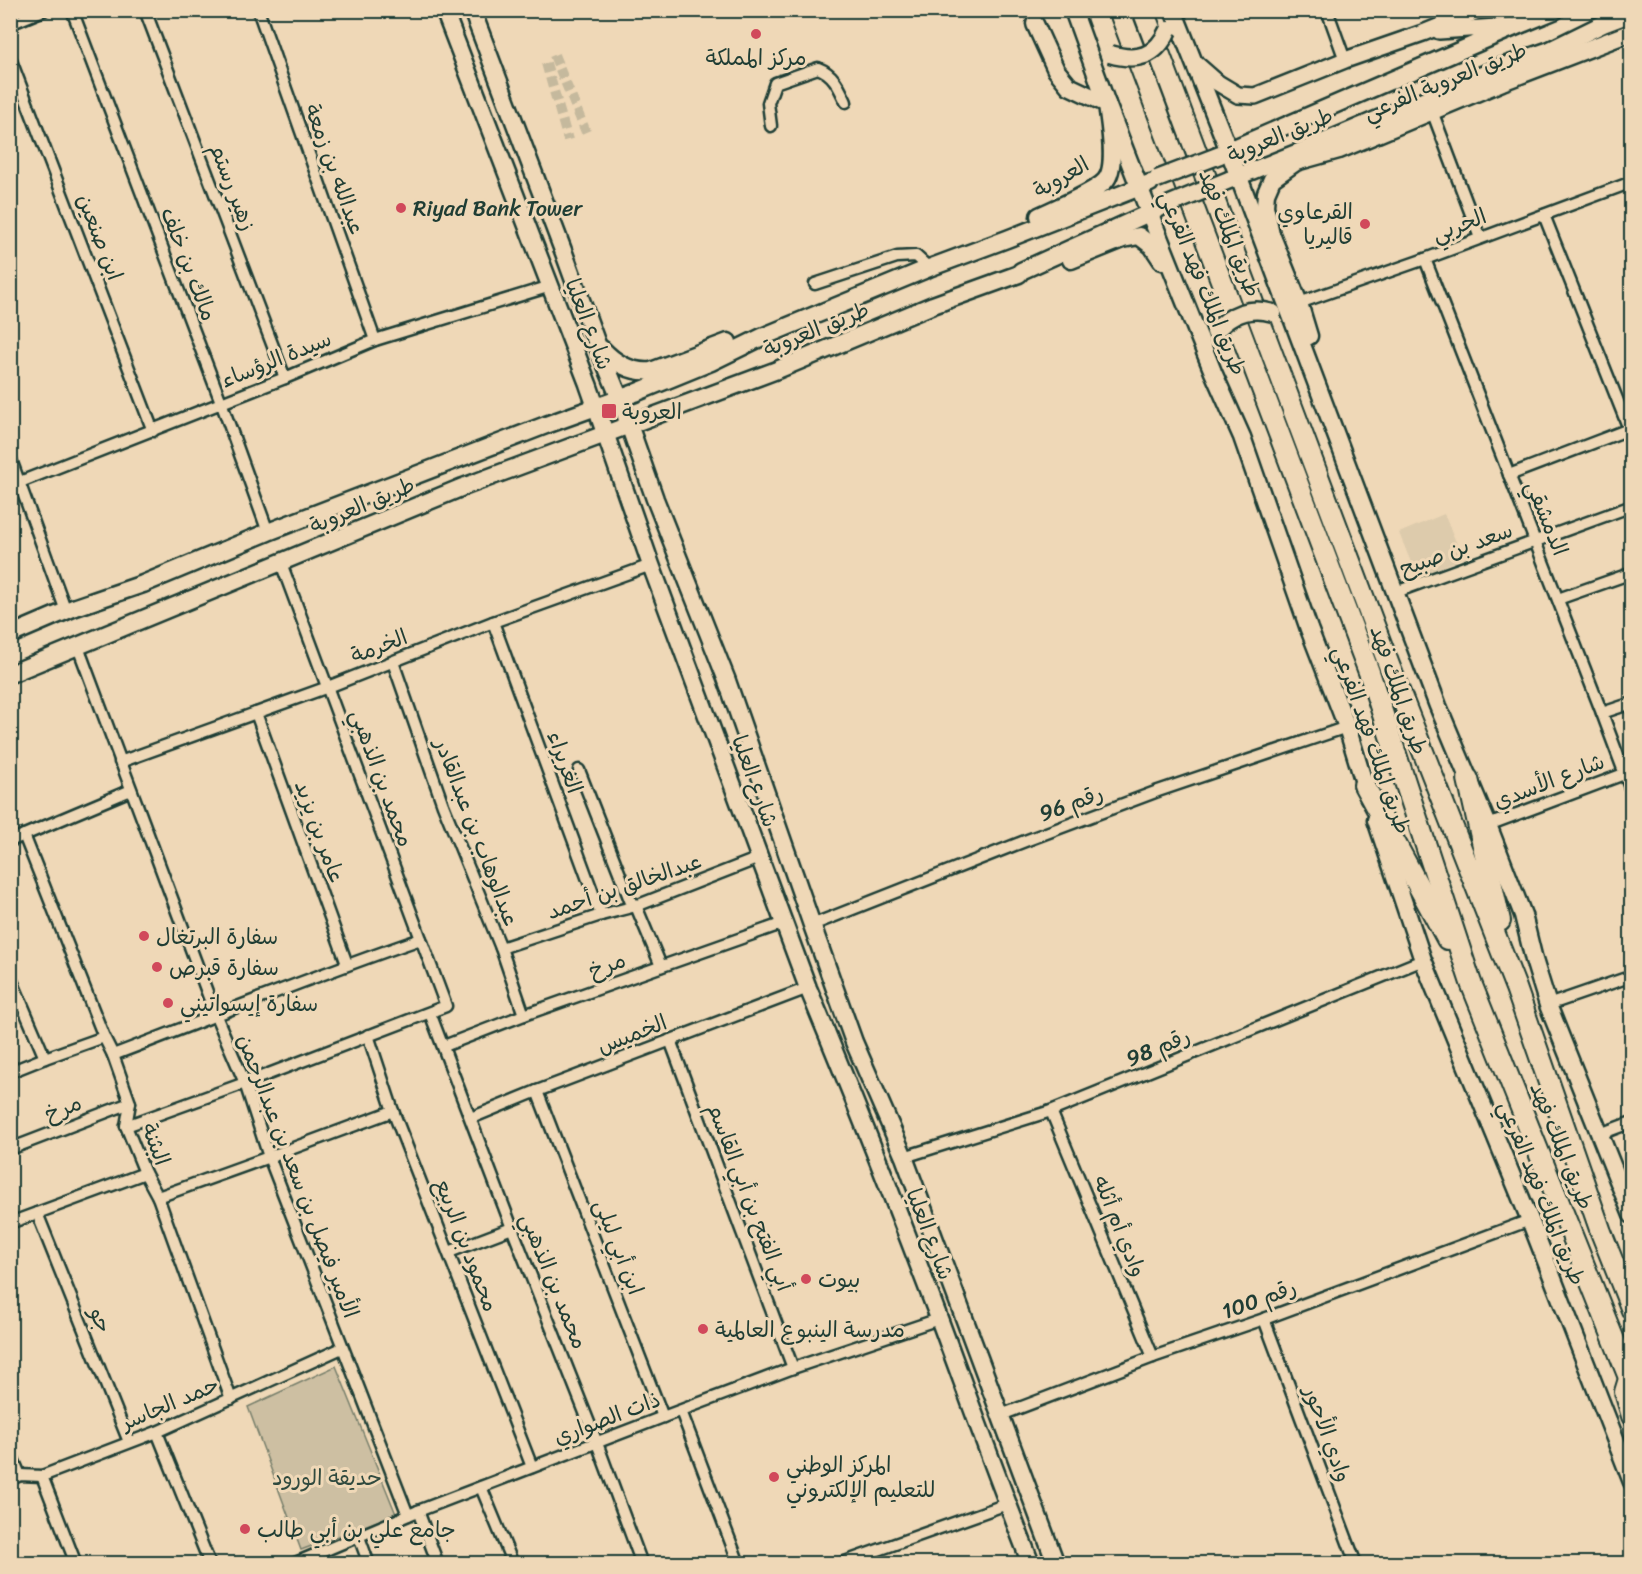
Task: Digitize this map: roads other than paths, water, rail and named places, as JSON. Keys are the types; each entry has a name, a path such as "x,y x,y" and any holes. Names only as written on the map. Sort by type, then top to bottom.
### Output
{"highway":[{"name":"طريق الملك فهد","path":"1119,10 1369,672 1471,983 1630,1382"},
{"name":"طريق الملك فهد","path":"1143,10 1389,664 1516,988 1601,1232 1631,1308"},
{"path":"1468,779 1516,988"},
{"path":"1364,785 1471,983"},
{"path":"1630,1382 1625,1392 1632,1416"}],"main road":[{"name":"شارع العليا","path":"444,10 551,286 651,565 808,988 939,1319 1031,1563"},
{"name":"شارع العليا","path":"472,10 597,344 620,399 655,499 726,678 837,996 904,1157 1056,1563"},
{"path":"1075,16 1093,40 1110,54 1122,58 1135,58 1146,55 1162,42 1168,30 1167,10"},
{"path":"1173,10 1194,62 1233,178 1326,407"},
{"name":"طريق العروبة","path":"10,635 66,611 143,584 268,532 620,399 929,268 1224,153 1556,10"},
{"name":"طريق العروبة","path":"10,674 463,488 777,370 933,305 1019,274 1021,271 1149,212 1501,67 1550,50 1603,24 1632,13"},
{"name":"طريق الملك فهد الفرعي","path":"1075,16 1149,212 1213,372 1242,437 1309,629 1347,727 1364,785 1423,960 1530,1220 1632,1482"},
{"path":"1035,24 1056,70 1069,86 1107,104"},
{"name":"طريق العروبة الفرعي","path":"1326,407 1317,362 1299,303 1270,234 1265,206 1266,193 1272,179 1296,162 1339,150 1502,82 1632,32"},
{"path":"1550,50 1614,39"},
{"name":"العروبة","path":"1007,239 1037,217 1104,182 1110,170 1112,158 1107,104"},
{"path":"1259,168 1296,162 1312,146"},
{"path":"1019,274 1030,274 1049,269 1123,238 1139,236 1152,246 1178,284"},
{"path":"1242,437 1212,340 1221,325 1238,314 1249,310 1262,310 1283,318 1299,337 1438,706 1523,915 1548,1005 1632,1215"},
{"path":"597,344 612,360 629,369 642,372 651,371 745,338 762,337"},
{"path":"835,1052 813,995 817,980 828,983 837,996"},
{"path":"1016,1527 1030,1554 1038,1554 1042,1549 1035,1509"}],"street":[{"path":"10,24 44,10"},
{"name":"مالك بن خلف","path":"72,10 268,532"},
{"name":"زهير رستم","path":"145,10 285,378"},
{"name":"عبدالله بن زمعة","path":"258,10 375,340"},
{"path":"1327,10 1345,60"},
{"path":"1194,62 1218,83 1238,95 1255,96 1480,10"},
{"path":"1423,33 1517,26"},
{"name":"ابن صنعين","path":"10,58 153,431"},
{"path":"771,126 768,103 776,83 818,68 830,74 846,102"},
{"path":"1432,111 1479,238"},
{"name":"الحربي","path":"1299,303 1632,182"},
{"path":"1509,475 1630,428 1544,215"},
{"path":"815,284 897,257 916,256 929,268"},
{"name":"الدمشقي","path":"1425,259 1632,793"},
{"name":"سيدة الرؤساء","path":"20,482 153,431 375,340 551,286"},
{"path":"10,457 13,471 20,482 66,611"},
{"name":"سعد بن صبيح","path":"1396,592 1632,506"},
{"name":"محمد بن الذهبي","path":"282,563 446,1006 430,1013 642,1563"},
{"name":"الخرمة","path":"120,762 328,687 493,622 651,565"},
{"path":"1558,599 1632,573"},
{"name":"الغريراء","path":"493,622 601,915"},
{"name":"الأمير فيصل بن سعد بن عبدالرحمن","path":"78,647 216,1016 245,1083 269,1157 342,1348 413,1513 438,1563"},
{"name":"عبدالوهاب بن عبدالقادر","path":"393,662 443,805 501,948 524,1015"},
{"path":"1602,713 1632,703"},
{"name":"عامر بن يزيد","path":"256,713 347,964"},
{"name":"رقم 96","path":"812,925 1148,795 1347,727"},
{"path":"579,770 626,891 636,906 661,966"},
{"name":"شارع الأسدي","path":"1488,825 1624,774"},
{"path":"10,841 131,790"},
{"name":"البثنة","path":"24,835 113,1055 130,1103 126,1126 145,1173 158,1197 231,1399"},
{"name":"عبدالخالق بن أحمد","path":"501,948 601,915 636,906 759,858"},
{"name":"مرخ","path":"444,1047 524,1015 784,922"},
{"path":"113,1055 347,964 421,939"},
{"name":"رقم 98","path":"904,1157 1052,1111 1423,960"},
{"path":"10,976 45,1058"},
{"path":"1548,1005 1632,976"},
{"name":"الخميس","path":"471,1118 537,1090 808,988"},
{"path":"126,1126 430,1013"},
{"name":"محمود بن الربيع","path":"368,1035 393,1111 532,1467"},
{"path":"10,1072 104,1037"},
{"name":"أبي الفتح بن أبي القاسم","path":"670,1040 793,1368"},
{"name":"ابن أبي ليلى","path":"537,1090 663,1417"},
{"name":"مرخ","path":"13,1148 130,1103"},
{"path":"158,1197 393,1111"},
{"name":"وادي أم أثله","path":"1052,1111 1153,1357"},
{"path":"1600,1134 1632,1122"},
{"path":"10,1136 13,1148"},
{"path":"10,1223 145,1173"},
{"name":"جو","path":"37,1213 129,1442"},
{"name":"رقم 100","path":"1001,1415 1153,1357 1264,1319 1530,1220"},
{"path":"449,1252 512,1228"},
{"name":"ذات الصواري","path":"293,1563 413,1513 663,1417 793,1368 939,1319"},
{"name":"وادي الأحور","path":"1264,1319 1356,1563"},
{"name":"حمد الجاسر","path":"15,1477 42,1476 157,1432 342,1348"},
{"path":"681,1411 739,1563"},
{"path":"157,1432 210,1563"},
{"path":"10,1452 15,1477"},
{"path":"42,1476 76,1563"},
{"path":"481,1487 513,1563"},
{"path":"839,1563 1007,1504"},
{"path":"359,1537 369,1563"}],"tunnel":[{"path":"554,55 586,132"},
{"path":"546,63 568,140"}],"place":[{"name":"مركز المملكة","path":"756,34"},
{"name":"Riyad Bank Tower","path":"401,208"},
{"name":"القرعاوي قاليريا","path":"1365,224"},
{"name":"العروبة","path":"609,411"},
{"name":"سفارة البرتغال","path":"144,936"},
{"name":"سفارة قبرص","path":"157,967"},
{"name":"سفارة إيسواتيني","path":"168,1003"},
{"name":"بيوت","path":"806,1279"},
{"name":"مدرسة الينبوع العالمية","path":"703,1329"},
{"name":"المركز الوطني للتعليم الإلكتروني","path":"774,1477"},
{"name":"جامع علي بن أبي طالب","path":"245,1529"}],"park label":[{"name":"حديقة الورود","path":"327,1477"}]}
